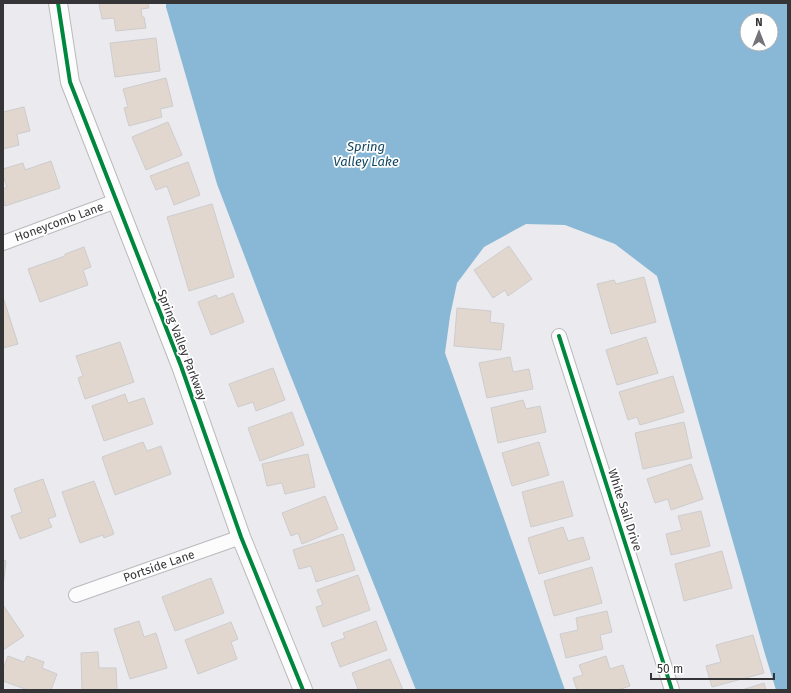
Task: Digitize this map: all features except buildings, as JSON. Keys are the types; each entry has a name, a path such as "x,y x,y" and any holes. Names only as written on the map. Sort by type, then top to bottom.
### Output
{"street":[{"name":"Spring Valley Parkway","path":"58,3 70,82 180,366 242,537 303,690"},
{"name":"Honeycomb Lane","path":"3,243 116,201"},
{"name":"White Sail Drive","path":"559,336 672,690"},
{"name":"Portside Lane","path":"76,594 242,537"}],"water":[{"name":"Spring Valley Lake","path":"166,3 788,3 788,690 776,690 657,276 615,244 565,225 526,224 484,247 457,283 450,316 445,353 565,690 416,690 280,349 217,184"}],"cycle path":[{"path":"58,3 70,82 181,366 241,537 303,690"},
{"path":"559,336 672,690"}]}
